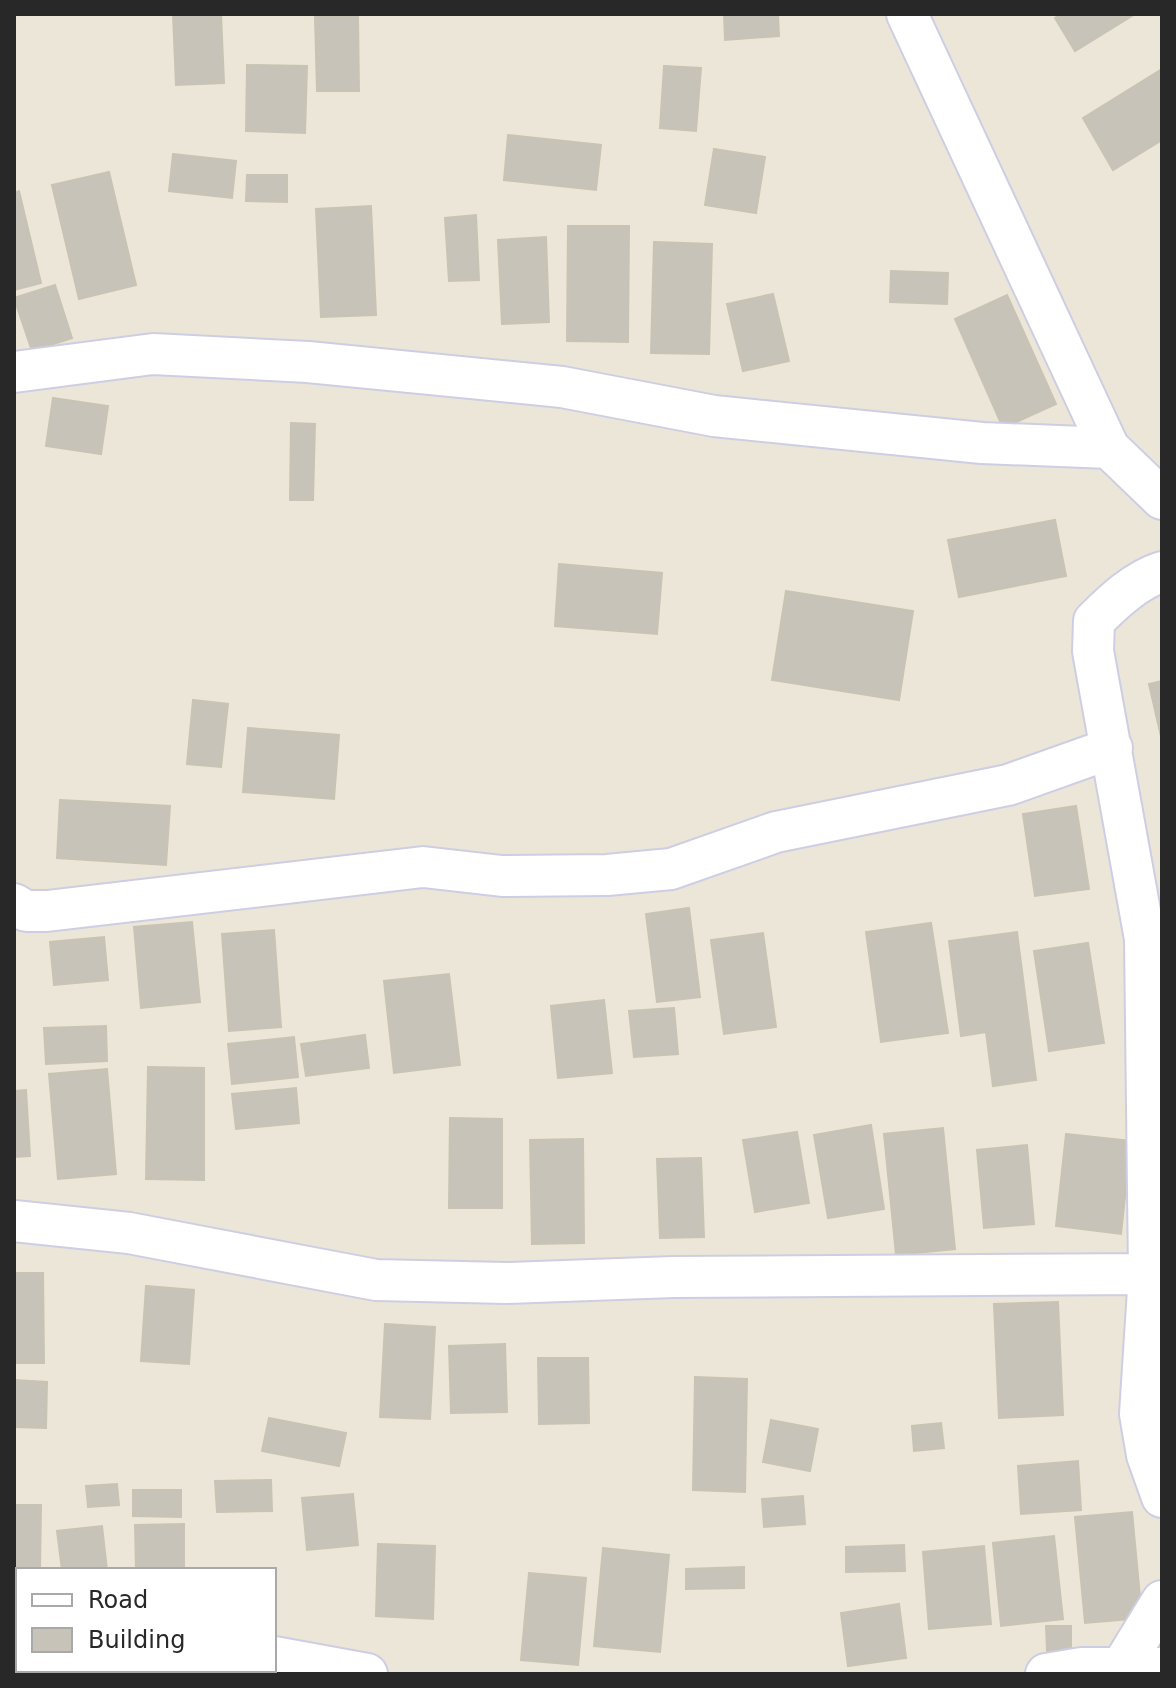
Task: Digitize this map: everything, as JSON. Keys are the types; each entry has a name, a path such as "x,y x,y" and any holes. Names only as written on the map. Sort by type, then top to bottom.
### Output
{"street":[{"path":"907,14 1109,448 1162,499"},
{"path":"14,372 153,354 308,362 562,387 714,416 982,443 1109,448"},
{"path":"1162,572 1150,576 1112,603 1094,621 1093,651 1145,939 1149,1274 1140,1414 1147,1455 1162,1497"},
{"path":"14,904 26,911 47,911 423,867 502,876 607,875 671,869 776,832 1008,785 1112,748"},
{"path":"14,1221 129,1233 376,1280 506,1283 674,1277 1149,1274"},
{"path":"1121,1668 1162,1601"},
{"path":"276,1657 367,1674"},
{"path":"1046,1674 1082,1668 1162,1668"}],"building":[{"path":"173,14 221,14 224,83 176,85"},
{"path":"724,14 778,14 779,36 725,40"},
{"path":"1061,14 1135,14 1075,51 1055,18"},
{"path":"315,17 358,17 359,91 317,91"},
{"path":"247,65 307,66 305,133 246,131"},
{"path":"664,66 701,68 696,131 660,128"},
{"path":"1162,69 1162,140 1113,170 1083,118"},
{"path":"508,135 601,145 596,190 504,180"},
{"path":"714,149 765,157 756,213 705,205"},
{"path":"173,154 236,161 232,198 169,191"},
{"path":"109,172 136,285 79,299 52,185"},
{"path":"247,175 287,175 287,202 246,201"},
{"path":"19,191 41,283 14,290 14,193"},
{"path":"371,206 376,315 321,317 316,209"},
{"path":"476,215 479,280 449,281 445,218"},
{"path":"568,226 629,226 628,342 567,341"},
{"path":"546,237 549,322 502,324 498,240"},
{"path":"654,242 712,244 709,354 651,353"},
{"path":"891,271 948,273 947,304 890,302"},
{"path":"55,285 72,338 32,351 14,298"},
{"path":"773,294 789,361 743,371 727,304"},
{"path":"1007,295 1056,404 1003,428 955,319"},
{"path":"53,398 108,406 101,454 46,446"},
{"path":"291,423 315,424 313,500 290,500"},
{"path":"1055,520 1066,576 959,597 948,540"},
{"path":"559,564 662,573 657,634 555,626"},
{"path":"786,591 913,611 899,700 772,680"},
{"path":"1162,681 1162,741 1149,684"},
{"path":"193,700 228,704 221,767 187,764"},
{"path":"248,728 339,735 334,799 243,792"},
{"path":"60,800 170,806 166,865 57,858"},
{"path":"1076,806 1089,889 1035,896 1023,814"},
{"path":"689,908 700,997 657,1002 646,914"},
{"path":"192,922 200,1002 141,1008 134,927"},
{"path":"931,923 948,1033 881,1042 866,932"},
{"path":"274,930 281,1027 229,1031 222,934"},
{"path":"1017,932 1036,1080 993,1086 986,1032 961,1036 949,941"},
{"path":"763,933 776,1027 724,1034 711,940"},
{"path":"104,937 108,980 54,985 50,942"},
{"path":"1088,943 1104,1043 1049,1051 1034,951"},
{"path":"449,974 460,1065 394,1073 384,981"},
{"path":"604,1000 612,1073 558,1078 551,1006"},
{"path":"674,1008 678,1054 634,1057 629,1011"},
{"path":"106,1026 107,1061 46,1064 44,1028"},
{"path":"365,1035 369,1068 306,1076 301,1044"},
{"path":"294,1037 298,1077 232,1084 228,1044"},
{"path":"148,1067 204,1068 204,1180 146,1179"},
{"path":"107,1069 116,1174 58,1179 49,1074"},
{"path":"296,1088 299,1123 236,1129 232,1094"},
{"path":"26,1090 30,1156 14,1157 14,1091"},
{"path":"450,1118 502,1119 502,1208 449,1208"},
{"path":"871,1125 884,1209 828,1218 814,1135"},
{"path":"943,1128 955,1249 896,1255 884,1134"},
{"path":"797,1132 809,1203 755,1212 743,1140"},
{"path":"1066,1134 1131,1141 1121,1234 1056,1226"},
{"path":"583,1139 584,1243 532,1244 530,1140"},
{"path":"1027,1145 1034,1224 984,1228 977,1150"},
{"path":"701,1158 704,1237 660,1238 657,1159"},
{"path":"14,1273 43,1273 44,1363 14,1363"},
{"path":"146,1286 194,1290 189,1364 141,1361"},
{"path":"1058,1302 1063,1415 999,1418 994,1304"},
{"path":"385,1324 435,1327 430,1419 380,1417"},
{"path":"505,1344 507,1412 451,1413 449,1346"},
{"path":"538,1358 588,1358 589,1423 539,1424"},
{"path":"695,1377 747,1379 745,1492 693,1490"},
{"path":"14,1380 47,1382 46,1428 14,1427"},
{"path":"269,1418 346,1433 339,1466 262,1451"},
{"path":"771,1420 818,1429 810,1471 763,1462"},
{"path":"941,1423 944,1448 914,1451 912,1426"},
{"path":"1078,1461 1081,1510 1021,1514 1018,1466"},
{"path":"271,1480 272,1511 217,1512 215,1481"},
{"path":"117,1484 119,1505 88,1507 86,1486"},
{"path":"133,1490 181,1490 181,1517 133,1516"},
{"path":"353,1494 358,1545 307,1550 302,1498"},
{"path":"803,1496 805,1524 764,1527 762,1499"},
{"path":"14,1505 41,1505 40,1568 16,1568 14,1578"},
{"path":"1132,1512 1142,1618 1085,1623 1075,1517"},
{"path":"184,1524 184,1568 136,1568 135,1525"},
{"path":"102,1526 107,1568 62,1568 57,1531"},
{"path":"1054,1536 1063,1619 1001,1626 993,1543"},
{"path":"378,1544 435,1546 433,1619 376,1616"},
{"path":"904,1545 905,1571 846,1572 846,1547"},
{"path":"984,1546 991,1624 929,1629 923,1552"},
{"path":"603,1548 669,1555 660,1652 594,1646"},
{"path":"744,1567 744,1588 686,1589 686,1569"},
{"path":"529,1573 586,1578 578,1665 521,1660"},
{"path":"899,1604 906,1658 848,1666 841,1613"},
{"path":"1046,1626 1071,1626 1071,1651 1047,1651"}]}
